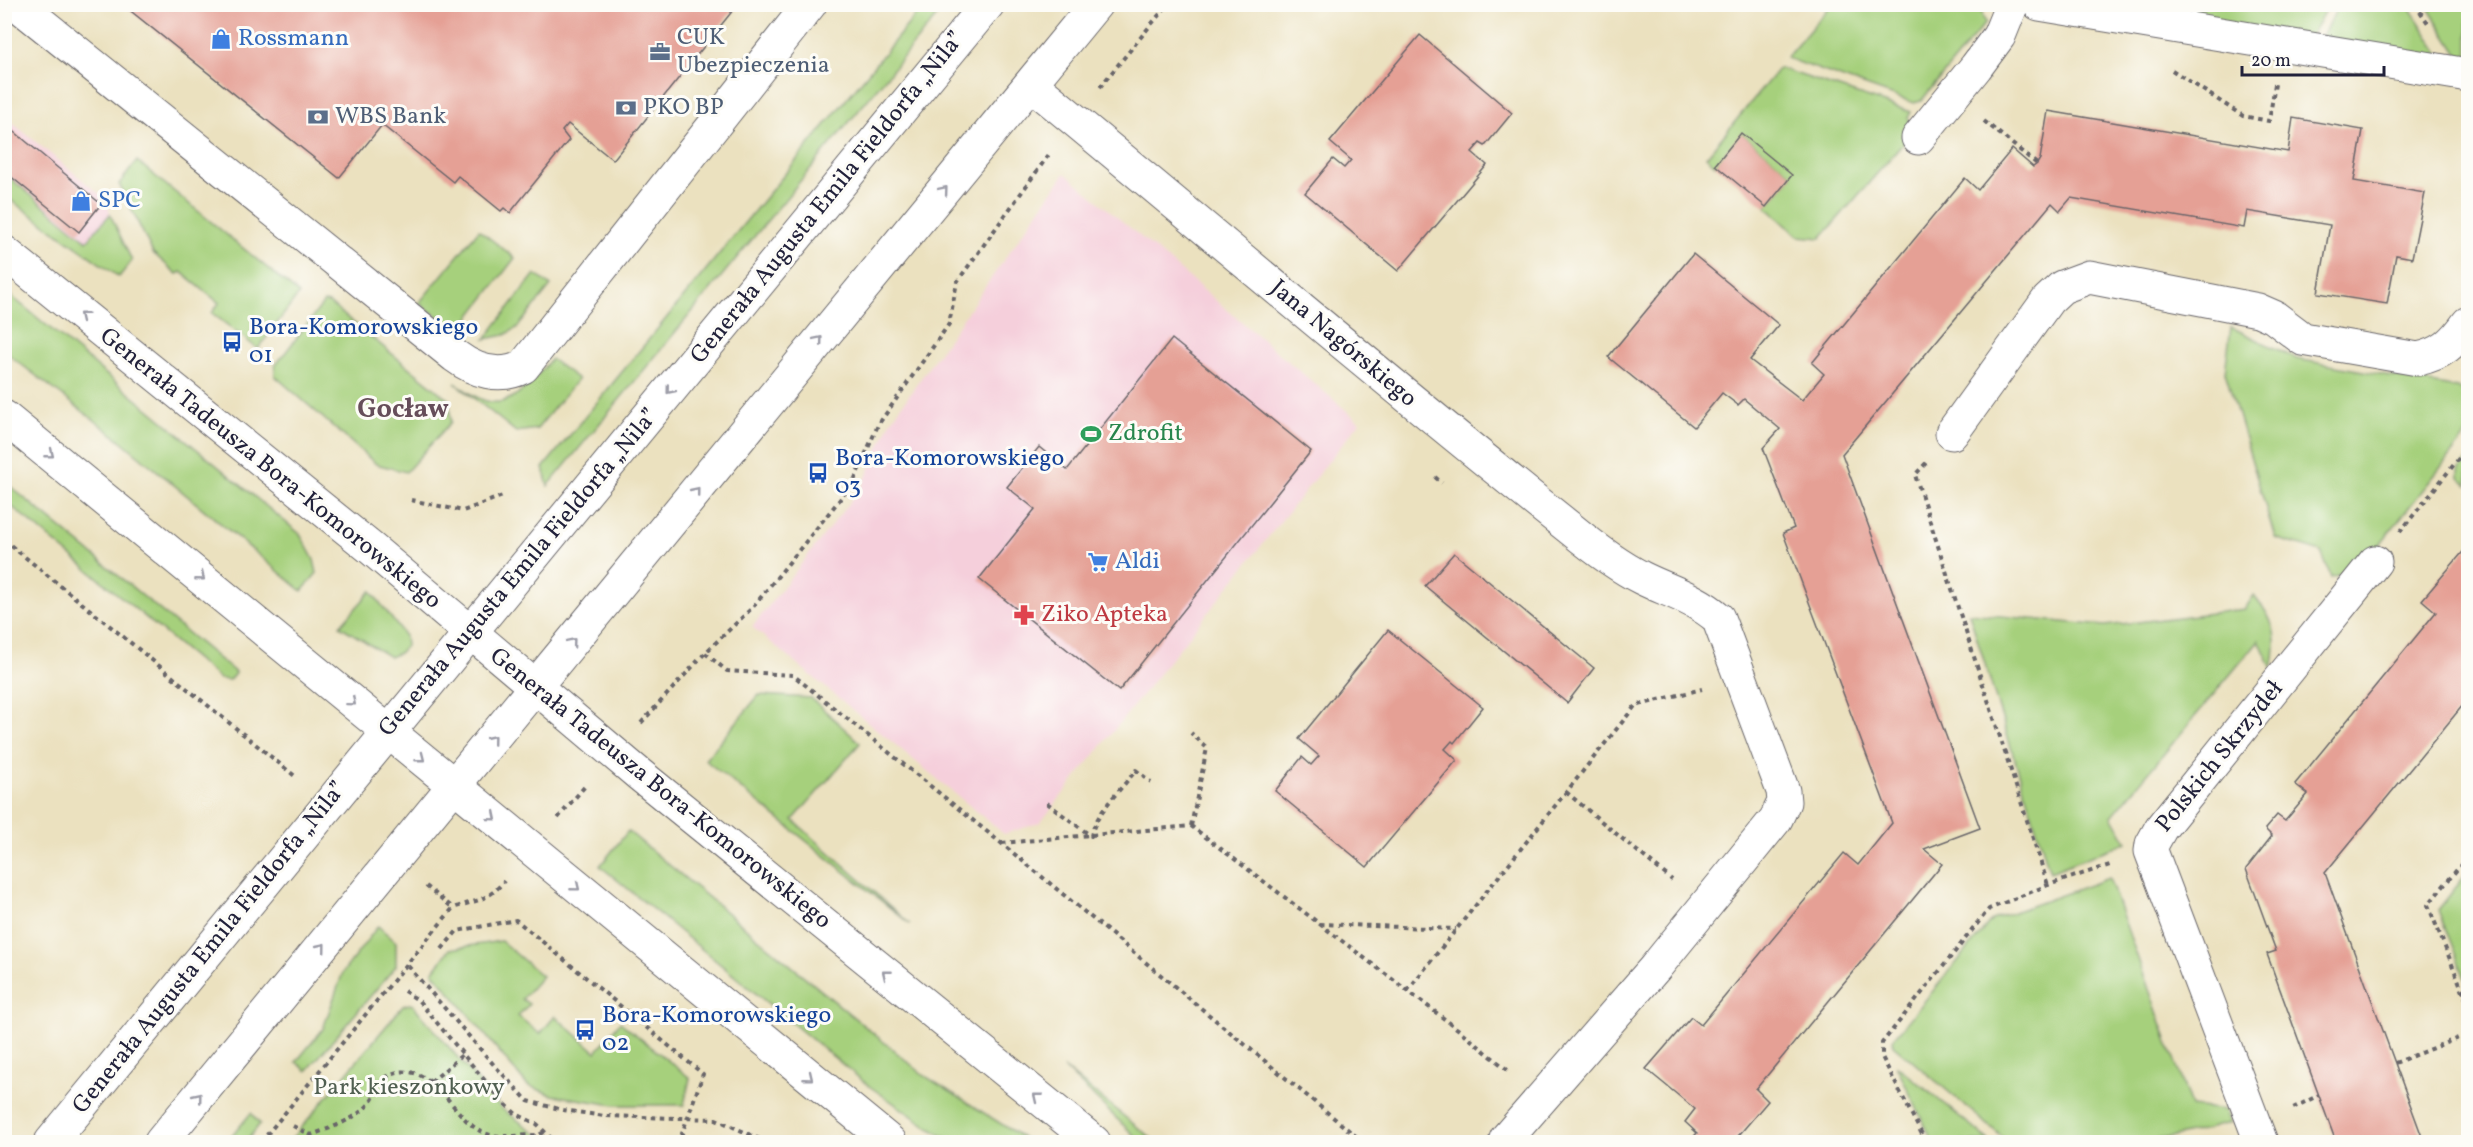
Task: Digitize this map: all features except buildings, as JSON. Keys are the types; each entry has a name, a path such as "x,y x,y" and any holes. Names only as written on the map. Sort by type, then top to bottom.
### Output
{"street":[{"path":"17,4 455,356 472,368 499,373 513,372 523,367 810,4"},
{"name":"Generała Augusta Emila Fieldorfa „Nila”","path":"51,1143 469,632 988,4"},
{"path":"161,1143 1096,4"},
{"path":"1918,138 1954,96 1998,36 2012,4"},
{"path":"2039,4 2469,75"},
{"name":"Jana Nagórskiego","path":"1031,84 1441,426 1614,563 1700,604 1718,618 1783,791 1784,802 1776,819 1704,907"},
{"name":"Generała Tadeusza Bora-Komorowskiego","path":"4,252 372,549 535,687 1094,1143"},
{"path":"1952,433 2048,300 2062,287 2089,277 2258,310 2274,317 2295,334 2310,340 2418,359 2463,345"},
{"path":"4,417 890,1143"},
{"name":"Polskich Skrzydeł","path":"2261,1143 2151,851 2161,828 2375,562"},
{"path":"1510,1143 1506,1139 1543,1099 1704,907"}],"path":[{"path":"853,483 878,425 949,324 957,282 1074,119 1168,4"},
{"path":"1954,96 2037,164"},
{"path":"1952,433 1915,475 2048,885"},
{"path":"2375,562 2469,447"},
{"path":"411,500 464,511 505,495"},
{"path":"4,540 328,804"},
{"path":"705,653 727,671 793,675 1001,843 1363,1143"},
{"path":"1407,991 1635,706 1740,679"},
{"path":"1191,734 1207,748 1191,826"},
{"path":"1091,836 1101,815 1136,770 1151,782"},
{"path":"1566,792 1704,907"},
{"path":"1047,803 1091,836"},
{"path":"1001,843 1191,826 1515,1076"},
{"path":"1926,1143 1882,1057 1882,1042 1989,909 2048,885 2151,851"},
{"path":"2469,856 2428,905 2469,1004"},
{"path":"394,860 453,908"},
{"path":"442,949 457,931 516,920 703,1074 679,1143"},
{"path":"1319,924 1457,929"},
{"path":"407,966 528,1101 563,1110 604,1116 716,1119 766,1143"},
{"path":"404,991 418,1000 501,1100 516,1114 537,1124 555,1143"},
{"path":"2395,1063 2469,1034"},
{"path":"430,1082 462,1055"},
{"path":"293,1126 311,1136 339,1125 368,1105 383,1079 398,1072 412,1073 430,1082 476,1128 488,1135 538,1135 545,1132"}],"shaded area":[{"path":"4,116 107,200 110,214 87,241 5,173"},
{"path":"1065,173 1360,422 1040,823 1004,834 752,627 862,486 891,421"}],"green space":[{"path":"924,5 946,5 548,486 543,468"},
{"path":"1831,5 1980,5 1986,22 1921,101 1914,103 1786,58"},
{"path":"2102,5 2328,5 2310,37"},
{"path":"2339,5 2408,5 2443,59 2321,38"},
{"path":"2426,5 2468,5 2468,65 2465,65"},
{"path":"1779,68 1911,112 1908,118 1914,131 1821,238 1798,236 1766,207 1792,175 1742,134 1715,165 1706,157"},
{"path":"137,161 299,294 258,349 212,313 219,303 181,272 177,274 153,253 119,184"},
{"path":"4,173 87,241 110,214 132,261 119,277 5,196"},
{"path":"479,230 515,258 459,331 419,303"},
{"path":"535,274 551,286 517,328 505,335 485,339"},
{"path":"5,291 300,534 314,560 317,573 302,591 115,436 5,352"},
{"path":"324,302 329,303 449,400 451,422 406,472 376,464 275,376 275,366"},
{"path":"2231,327 2297,359 2457,388 2468,396 2468,433 2365,563 2346,573 2331,577 2321,552 2275,538 2225,372"},
{"path":"551,359 578,379 537,429 516,432 455,383 482,400 500,402 525,388"},
{"path":"2468,458 2468,485 2459,477 2459,470"},
{"path":"5,482 236,673 229,680 220,679 5,501"},
{"path":"371,591 405,636 406,646 399,653 390,657 340,626"},
{"path":"2254,595 2267,613 2274,629 2275,647 2272,669 2259,640 2112,816 2127,842 2050,872 1969,613 2105,626 2245,609"},
{"path":"759,695 811,698 860,743 793,820 910,924 705,760"},
{"path":"628,831 925,1076 1030,1142 953,1142 869,1086 600,866"},
{"path":"2468,872 2468,986 2438,910"},
{"path":"2109,878 2191,1106 2225,1110 2230,1123 2174,1137 2137,1142 2013,1142 2006,1140 1893,1045 1893,1039 1992,920"},
{"path":"378,926 396,942 396,966 307,1071 296,1062 323,1029 343,972"},
{"path":"501,941 542,976 522,999 529,1004 518,1016 540,1034 555,1016 596,1052 620,1022 690,1078 684,1105 614,1105 552,1095 527,1085 433,972 450,949"},
{"name":"Park kieszonkowy","path":"413,1005 501,1108 544,1142 289,1142 403,1006"},
{"path":"1896,1065 1991,1142 1933,1142"},
{"path":"1064,1068 1156,1142 1141,1142"},
{"path":"251,1113 260,1124 246,1142 227,1142"}],"place":[{"name":"Rossmann","path":"221,39"},
{"name":"CUK Ubezpieczenia","path":"660,52"},
{"name":"PKO BP","path":"626,108"},
{"name":"WBS Bank","path":"318,117"},
{"name":"SPC","path":"81,201"},
{"name":"Bora-Komorowskiego 01","path":"232,342"},
{"name":"Zdrofit","path":"1091,434"},
{"name":"Bora-Komorowskiego 03","path":"818,473"},
{"name":"Aldi","path":"1098,562"},
{"name":"Ziko Apteka","path":"1024,615"},
{"name":"Bora-Komorowskiego 02","path":"585,1030"}],"district":[{"name":"Gocław","path":"403,410"}]}
